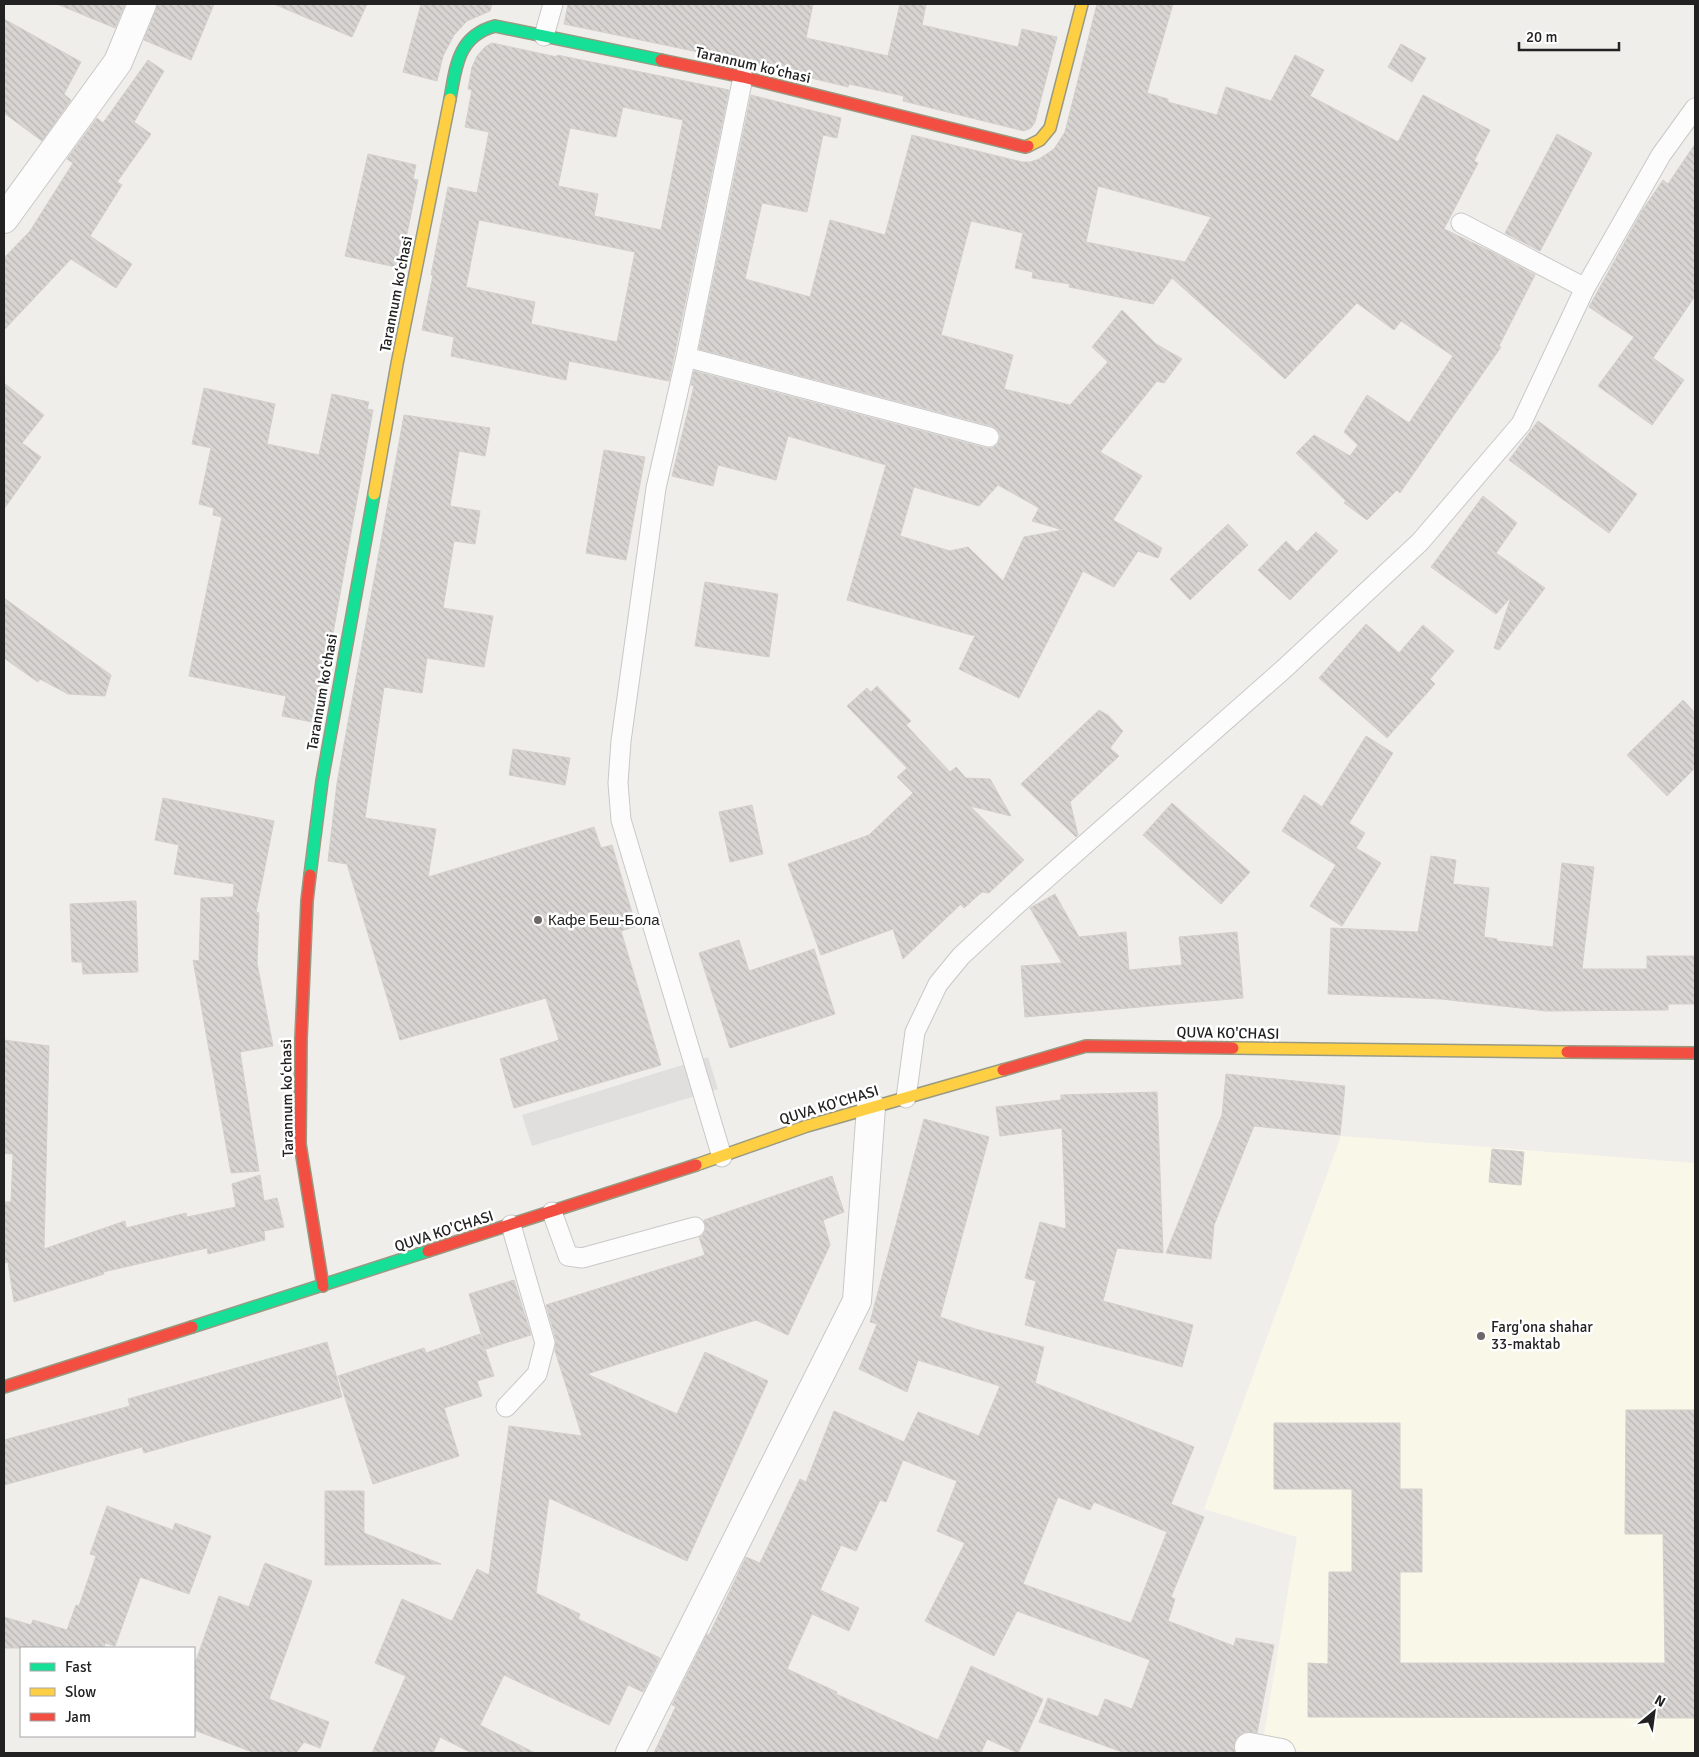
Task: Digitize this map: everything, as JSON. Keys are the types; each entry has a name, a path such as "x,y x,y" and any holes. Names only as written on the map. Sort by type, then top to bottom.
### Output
{"street":[{"path":"4,219 118,62 142,4"},
{"name":"Tarannum koʻchasi","path":"323,1286 300,1144 300,1039 307,901 322,780 397,364 457,62 464,46 474,35 483,29 495,26 743,77 1026,147 1037,144 1045,138 1050,128 1082,4"},
{"name":"QUVA KO'CHASI","path":"4,1387 722,1157 807,1126 1086,1046 1695,1053"},
{"path":"630,1753 857,1302 871,1107"},
{"path":"1250,1747 1281,1753"}],"lane":[{"path":"544,36 553,4"},
{"path":"722,1157 621,820 618,783 623,731 656,488 686,357 743,77"},
{"path":"906,1098 915,1032 938,984 961,956 1285,668 1420,542 1521,424 1585,288 1661,155 1695,108"},
{"path":"1460,223 1585,288"},
{"path":"686,357 989,437"},
{"path":"552,1212 568,1256 582,1258 695,1227"},
{"path":"506,1407 537,1374 545,1343 511,1225"}],"shaded area":[{"path":"708,1057 718,1089 532,1146 522,1115"},
{"name":"Farg'ona shahar 33-maktab","path":"1341,1136 1695,1163 1695,1753 1315,1753 1262,1746 1297,1537 1204,1509"}],"building":[{"path":"57,4 125,4 115,28"},
{"path":"157,4 214,4 191,60 144,40"},
{"path":"274,4 367,4 352,37"},
{"path":"421,4 492,4 490,11 467,21 454,35 443,56 437,81 403,72"},
{"path":"568,4 813,4 806,38 888,56 900,4 926,4 922,25 1018,47 1022,29 1057,37 1035,122 1031,128 1024,131 903,101 904,96 849,84 848,87 746,62 564,24"},
{"path":"1097,4 1173,4 1147,93 1168,99 1168,102 1217,115 1226,87 1271,101 1295,55 1324,70 1310,96 1398,142 1423,95 1490,130 1474,161 1478,163 1444,229 1535,275 1499,346 1501,347 1400,493 1397,490 1367,520 1344,503 1346,501 1296,453 1314,435 1350,456 1358,445 1344,432 1367,395 1409,423 1453,356 1401,321 1394,330 1357,303 1285,379 1172,278 1153,304 1069,287 1070,284 1032,278 1033,272 1015,268 1023,233 971,221 941,335 1013,355 1004,389 1070,405 1108,362 1092,347 1122,310 1156,344 1182,359 1164,383 1157,381 1100,452 1142,476 1113,520 1162,548 1158,558 1138,551 1114,587 1083,571 1019,698 959,669 975,636 847,600 886,465 788,436 776,480 718,465 713,486 672,476 694,386 691,385 694,371 986,448 992,448 997,445 1000,439 997,429 992,426 699,349 751,95 841,118 837,138 823,135 807,212 762,203 745,279 810,297 830,220 885,235 912,135 1022,162 1030,162 1039,159 1054,149 1065,132","holes":["1098,186 1211,217 1185,262 1086,242","998,485 1039,508 1032,521 1063,530 1024,537 1003,581 968,547 950,551 900,536 914,487 979,506"]},
{"path":"4,19 81,62 64,94 71,100 42,141 4,113"},
{"path":"492,43 729,90 669,381 569,361 566,380 451,356 454,337 422,330 448,187 477,193 489,132 465,127 472,90 468,89 472,67 477,56 485,47","holes":["623,107 683,120 661,230 594,216 598,194 558,186 570,128 616,137","479,220 635,252 617,342 531,324 535,302 466,287"]},
{"path":"1401,44 1426,58 1412,82 1388,67"},
{"path":"148,60 164,71 134,122 151,134 117,182 122,185 90,236 132,264 116,288 71,259 4,330 4,258 30,231 73,163 67,159 97,118 103,123"},
{"path":"1557,134 1592,153 1540,251 1505,233"},
{"path":"1695,144 1695,296 1653,358 1684,380 1652,425 1598,386 1634,337 1589,307 1642,211 1663,180 1668,184"},
{"path":"368,154 416,165 413,179 418,180 400,268 345,256"},
{"path":"4,383 44,415 22,443 41,457 4,509"},
{"path":"204,388 275,404 267,444 319,455 332,394 369,402 367,409 373,410 317,723 282,716 286,696 189,676 222,517 213,515 214,508 199,504 211,448 192,444"},
{"path":"404,415 490,428 485,456 459,451 450,506 480,511 475,544 454,541 443,608 493,616 484,667 427,658 422,693 384,687 365,818 436,829 428,877 594,827 601,848 612,845 636,926 621,931 661,1065 514,1108 500,1059 559,1040 546,998 400,1040 347,864 328,861 337,783"},
{"path":"1538,421 1637,494 1609,533 1509,460"},
{"path":"604,450 645,457 626,560 586,553"},
{"path":"1483,496 1517,523 1496,553 1545,588 1499,650 1494,648 1511,597 1496,614 1431,567"},
{"path":"1228,524 1248,545 1190,600 1170,579"},
{"path":"1316,532 1338,551 1290,600 1258,570 1286,541 1297,552"},
{"path":"705,582 778,594 769,657 695,646"},
{"path":"4,598 111,675 105,696 68,694 40,679 38,682 4,658"},
{"path":"1366,624 1399,653 1423,625 1454,651 1430,679 1435,684 1387,738 1319,678"},
{"path":"877,686 911,721 906,725 950,772 956,767 966,778 990,779 1011,816 970,806 1024,860 989,893 982,892 964,908 961,904 903,959 893,929 821,955 788,864 869,835 913,793 897,777 907,768 847,706 867,688 871,692"},
{"path":"1683,700 1695,713 1695,768 1667,796 1627,755"},
{"path":"1099,710 1109,716 1123,731 1110,748 1119,756 1070,802 1078,835 1076,837 1021,784"},
{"path":"1366,736 1393,753 1349,823 1365,833 1356,848 1381,863 1342,926 1310,906 1336,865 1282,831 1304,795 1322,807"},
{"path":"513,749 570,758 565,785 509,775"},
{"path":"163,798 274,821 256,912 259,913 257,963 273,1046 240,1052 259,1171 231,1173 193,960 199,961 201,898 233,897 234,884 174,874 179,845 155,840"},
{"path":"1172,803 1250,872 1221,904 1143,835"},
{"path":"752,805 763,854 730,862 719,812"},
{"path":"1431,856 1456,860 1453,884 1489,888 1484,937 1497,939 1497,941 1553,947 1562,863 1594,867 1582,969 1647,969 1647,956 1695,956 1695,1004 1668,1004 1668,1010 1546,1011 1441,999 1328,994 1331,928 1418,932"},
{"path":"1055,894 1079,937 1126,932 1129,970 1182,965 1179,937 1237,932 1243,998 1025,1017 1021,966 1062,963 1030,908"},
{"path":"136,901 138,972 83,974 82,962 72,962 70,904"},
{"path":"739,940 749,971 814,949 835,1014 730,1048 699,953"},
{"path":"4,1040 49,1046 44,1249 125,1221 126,1228 186,1213 187,1217 236,1207 232,1184 260,1175 264,1201 277,1198 284,1227 264,1231 265,1240 208,1254 207,1248 103,1272 104,1274 14,1302 8,1262 4,1263 4,1202 11,1202 13,1154 4,1153"},
{"path":"1226,1074 1345,1086 1340,1135 1254,1126 1214,1225 1211,1259 1166,1253 1222,1115"},
{"path":"1157,1092 1163,1253 1117,1248 1103,1301 1193,1325 1182,1367 1025,1325 1036,1281 1025,1278 1040,1222 1066,1229 1062,1128 1000,1136 996,1107 1061,1100 1061,1095"},
{"path":"924,1119 989,1137 940,1317 975,1329 1044,1347 1035,1383 1194,1447 1171,1504 1204,1517 1171,1597 1175,1599 1168,1621 1234,1646 1236,1638 1274,1645 1257,1733 1244,1732 1238,1736 1234,1745 1235,1753 1125,1753 1039,1722 1048,1698 1098,1717 1105,1699 1132,1709 1150,1660 1017,1611 994,1656 925,1621 965,1543 937,1531 957,1481 903,1460 886,1502 880,1500 856,1551 841,1545 820,1590 859,1608 849,1631 812,1614 787,1669 837,1692 836,1694 938,1740 971,1666 1043,1699 1018,1753 987,1739 981,1753 654,1753 676,1706 672,1705 707,1634 709,1635 746,1557 760,1563 800,1479 806,1482 834,1411 904,1442 918,1412 979,1436 1000,1386 918,1360 907,1392 859,1369 877,1324 870,1322","holes":["1058,1497 1090,1510 1094,1502 1167,1532 1131,1623 1023,1584"]},
{"path":"1492,1149 1524,1152 1521,1185 1489,1182"},
{"path":"832,1176 844,1212 823,1220 830,1245 788,1335 756,1320 587,1374 677,1414 705,1352 768,1381 687,1561 549,1498 536,1593 580,1614 578,1619 660,1658 643,1692 628,1685 609,1725 504,1675 480,1725 535,1753 472,1753 440,1737 433,1753 372,1753 406,1676 375,1663 402,1599 452,1621 477,1569 489,1575 509,1426 582,1436 555,1351 556,1340 546,1305 705,1255 699,1237 703,1235 706,1229 704,1220"},
{"path":"514,1280 531,1335 486,1349 469,1294"},
{"path":"480,1334 494,1376 477,1381 482,1396 444,1408 459,1456 373,1484 338,1376 424,1348 426,1353"},
{"path":"327,1342 342,1397 144,1453 142,1447 4,1485 4,1440 130,1406 128,1399"},
{"path":"1626,1410 1695,1410 1695,1718 1308,1717 1308,1663 1328,1664 1329,1572 1352,1572 1352,1489 1274,1489 1274,1423 1400,1423 1400,1489 1422,1489 1422,1572 1400,1572 1400,1663 1665,1663 1663,1534 1625,1534"},
{"path":"325,1491 364,1491 364,1533 441,1564 325,1565"},
{"path":"107,1506 173,1530 175,1523 211,1536 189,1594 140,1577 115,1646 105,1643 104,1647 4,1648 4,1617 31,1625 33,1620 67,1630 76,1605 79,1606 96,1556 90,1554"},
{"path":"265,1563 312,1581 269,1699 329,1722 320,1748 304,1742 296,1753 255,1753 195,1730 195,1663 219,1596 249,1607"}],"traffic: fast":[{"path":"450,99 457,64 466,45 473,37 495,26 661,60"},
{"path":"310,875 322,781 374,494"},
{"path":"192,1327 428,1251"}],"traffic: slow":[{"path":"1028,146 1040,140 1050,128 1082,4"},
{"path":"374,494 397,364 450,99"},
{"path":"1233,1048 1567,1052"},
{"path":"696,1165 807,1126 1003,1070"}],"traffic: jam":[{"path":"661,60 743,77 1025,147 1028,146"},
{"path":"310,875 307,901 301,1039 300,1144 323,1286"},
{"path":"1003,1070 1086,1046 1233,1048"},
{"path":"1567,1052 1695,1053"},
{"path":"428,1251 696,1165"},
{"path":"4,1387 192,1327"}],"place":[{"name":"Кафе Беш-Бола","path":"538,920"},
{"name":"Farg'ona shahar 33-maktab","path":"1481,1336"}]}
